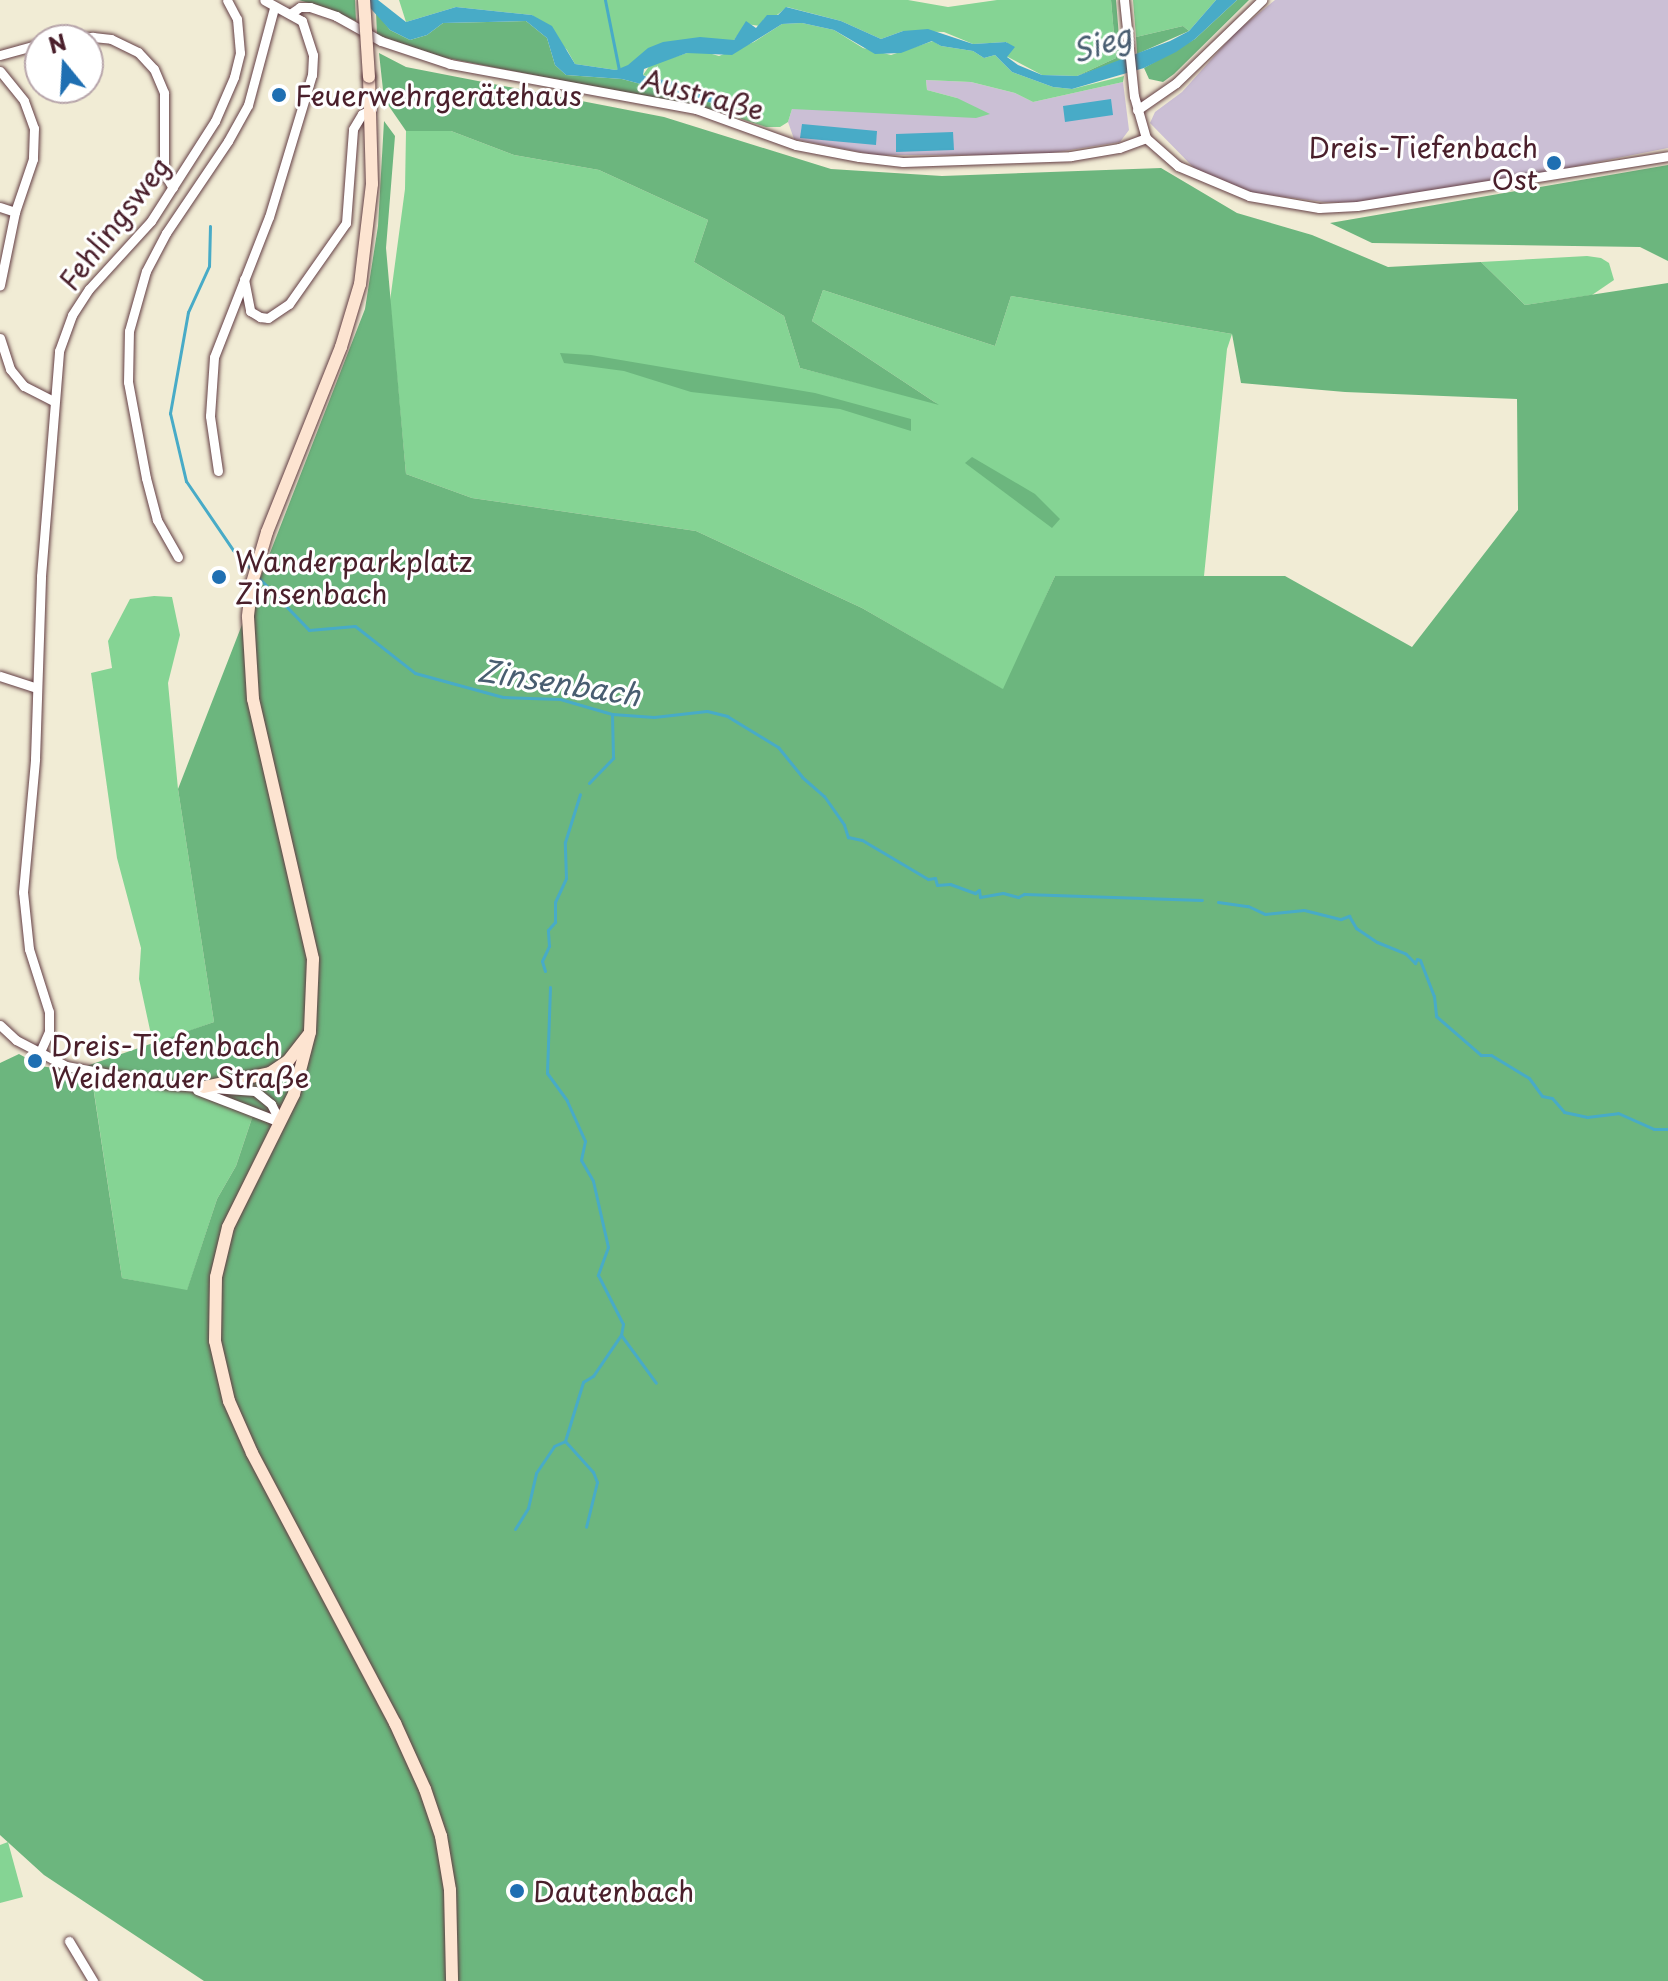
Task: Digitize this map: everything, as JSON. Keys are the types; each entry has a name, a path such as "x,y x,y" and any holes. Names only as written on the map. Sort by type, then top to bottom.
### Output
{"street":[{"name":"Fehlingsweg","path":"39,1054 49,1032 49,1012 29,949 23,892 35,759 36,688 53,401 59,351 72,315 89,289 151,221 215,121 234,77 240,53 237,19 227,0"},
{"name":"Austraße","path":"264,0 290,14 300,7 310,7 336,16 381,41 450,64 696,109 796,145 859,157 903,162 1071,156 1119,148 1146,138"},
{"path":"364,0 372,109 372,184 360,284 341,347 258,560 248,617 250,671 313,959 310,1032 300,1079 234,1211 223,1246 215,1300 215,1341 229,1401 252,1453 395,1723 425,1789 448,1870 453,1926 452,1981"},
{"path":"1124,0 1132,81 1146,138 1178,166 1221,187 1277,203 1319,208 1357,206 1668,156"},
{"path":"1137,110 1168,90 1262,0"},
{"path":"178,557 157,520 146,478 128,382 129,331 146,271 166,233 228,141 248,105 274,8"},
{"path":"218,471 210,416 210,380 223,327 269,217 312,75 313,55 308,30 302,21 290,14"},
{"path":"104,39 111,39 138,52 154,69 164,93 164,173 173,188"},
{"path":"0,55 24,48"},
{"path":"0,71 24,101 34,128 33,159 15,212 0,285"},
{"path":"244,279 250,311 260,317 268,318 289,304 346,223 353,129 362,114 372,109"},
{"path":"0,207 15,212"},
{"path":"0,338 10,369 24,386 53,401"},
{"path":"0,676 36,688"},
{"path":"0,1025 39,1054 91,1072 190,1087 255,1091 271,1104 280,1122"},
{"path":"204,1087 270,1073 288,1061 310,1032"},
{"path":"190,1087 280,1122"},
{"path":"69,1941 93,1981"}],"shaded area":[{"path":"1275,0 1668,0 1668,148 1390,203 1324,202 1254,193 1195,169 1150,123 1155,112 1182,92 1236,32"},
{"path":"926,80 971,82 1015,93 1033,102 1123,82 1129,130 1120,142 1039,155 875,155 794,139 788,122 792,109 957,98 927,90"}],"green space":[{"path":"299,0 355,0 356,21 329,9"},
{"path":"399,0 908,0 948,7 997,0 1111,0 1116,58 1077,76 1042,75 1006,56 1007,42 973,44 944,32 903,31 881,39 841,21 787,7 777,15 764,19 760,26 746,24 734,40 616,70 575,64 567,50 532,15 456,7 406,22"},
{"path":"1111,0 1116,0 1121,61 1077,76 1116,58"},
{"path":"1133,0 1216,0 1189,31 1183,26 1136,37"},
{"path":"1237,0 1249,0 1174,74 1163,82 1149,79 1144,68 1195,39"},
{"path":"376,12 390,30 410,40 427,35 443,23 526,21 547,38 555,65 566,75 622,79 712,103 716,111 442,57 377,35"},
{"path":"802,23 834,30 863,48 891,55 933,41 941,46 973,51 984,58 995,55 1012,72 1053,87 1072,89 1124,76 1123,82 1033,102 1015,93 971,82 926,80 927,90 957,98 990,114 976,118 792,109 788,122 780,127 766,127 716,111 714,96 643,75 650,65 687,53 705,52 719,56 754,42 782,24"},
{"path":"1183,26 1189,31 1137,54 1136,37"},
{"path":"379,53 406,67 664,117 831,169 942,176 1161,168 1237,213 1312,235 1388,267 1481,262 1525,305 1668,283 1668,1981 204,1981 44,1875 0,1835 0,1063 19,1054 41,1066 72,1071 214,1022 178,789 365,309 378,226 384,121 395,136 386,248 406,474 472,498 696,531 862,608 1003,689 1055,576 1285,576 1412,647 1518,510 1517,399 1345,392 1241,383 1232,334 1011,296 995,346 823,290 812,321 939,405 800,368 784,316 694,262 708,220 599,170 514,155 451,131 406,131 384,99","holes":["91,1073 190,1087 254,1112 236,1166 217,1199 187,1290 122,1278"]},
{"path":"406,131 451,131 514,155 599,170 708,220 694,262 784,316 800,368 936,403 812,321 823,290 995,346 1011,296 1232,334 1227,349 1204,576 1055,576 1004,690 862,608 696,531 472,498 406,474 390,301 405,189"},
{"path":"1668,165 1668,261 1640,247 1372,243 1330,223"},
{"path":"1587,256 1609,263 1614,280 1592,295 1525,305 1481,262"},
{"path":"560,353 591,355 815,393 911,419 911,431 840,409 691,392 624,371 564,363"},
{"path":"972,457 1035,494 1060,519 1052,528 965,463"},
{"path":"172,597 180,635 168,683 178,789 214,1022 153,1044 139,979 141,948 117,858 91,673 112,668 108,641 130,599"},
{"path":"91,1072 190,1087 254,1112 236,1166 217,1199 187,1291 122,1278"},
{"path":"8,1842 23,1897 0,1903 0,1845"}],"water":[{"path":"363,0 378,0 406,22 456,7 532,15 552,26 575,64 616,70 628,65 648,48 663,42 700,37 734,40 746,21 756,28 767,15 778,15 786,7 841,21 881,39 903,31 928,29 973,44 1006,42 1015,47 1007,57 1018,65 1042,75 1077,76 1189,31 1216,0 1237,0 1195,39 1176,52 1144,68 1072,89 1053,87 1012,72 995,55 984,58 973,51 941,46 932,41 901,53 875,54 834,30 802,23 782,24 732,55 687,53 644,69 643,75 647,77 680,83 714,96 712,103 622,79 566,75 555,65 547,38 526,21 443,23 427,35 410,40 390,30"},
{"path":"1111,99 1113,115 1065,122 1063,106"},
{"path":"802,124 877,131 876,145 800,138"},
{"path":"953,132 954,150 896,152 896,134"}],"waterway":[{"path":"605,0 619,70"},
{"name":"Zinsenbach","path":"210,226 209,266 188,312 170,413 186,481 233,550 251,569"},
{"name":"Zinsenbach","path":"259,578 309,630 355,626 415,673 503,697 560,699 612,714 654,717 707,711 727,716 778,747 802,777 824,796 844,825 848,837 862,840 928,879 935,878 937,885 950,884 975,893 979,890 980,897 1003,893 1018,897 1024,894 1202,900"},
{"path":"589,783 613,758 612,714"},
{"path":"545,971 542,961 549,946 548,930 555,922 555,902 566,878 565,842 580,794"},
{"name":"Zinsenbach","path":"1218,902 1248,906 1265,914 1304,910 1341,919 1349,916 1356,928 1377,942 1406,954 1415,963 1417,959 1420,960 1434,996 1436,1016 1481,1055 1491,1055 1529,1078 1542,1096 1552,1098 1564,1112 1587,1117 1618,1113 1654,1129 1668,1129"},
{"path":"550,987 547,1073 567,1101 585,1141 581,1160 593,1181 608,1247 598,1275 623,1324 621,1335 656,1383"},
{"path":"515,1529 528,1508 536,1473 554,1446 565,1441 583,1382 593,1376 621,1335"},
{"path":"565,1441 593,1472 597,1482 586,1527"}],"place":[{"name":"Feuerwehrgerätehaus","path":"279,95"},
{"name":"Dreis-Tiefenbach Ost","path":"1554,163"},
{"name":"Wanderparkplatz Zinsenbach","path":"219,577"},
{"name":"Dreis-Tiefenbach Weidenauer Straße","path":"35,1061"},
{"name":"Dautenbach","path":"517,1891"}],"water label":[{"name":"Sieg","path":"1101,43"}]}
